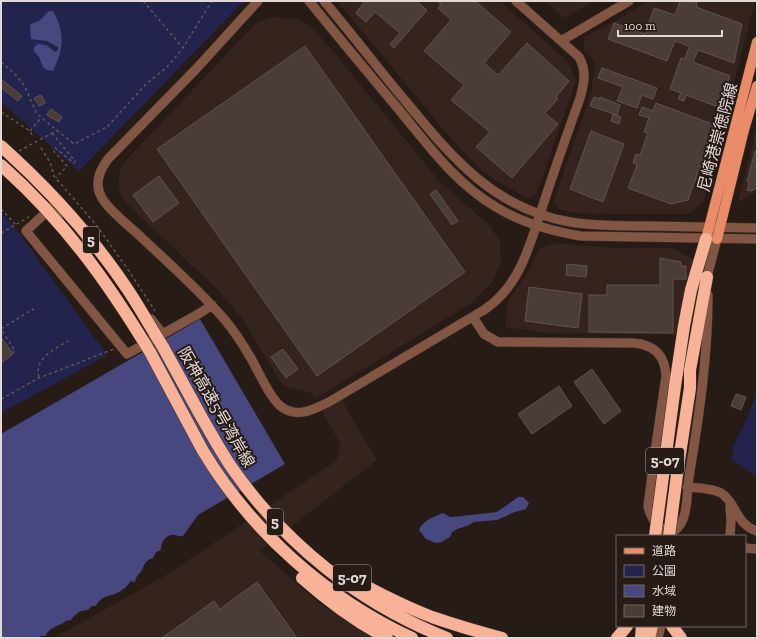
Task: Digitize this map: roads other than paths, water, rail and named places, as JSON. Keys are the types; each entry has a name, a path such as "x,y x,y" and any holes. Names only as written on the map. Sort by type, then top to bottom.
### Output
{"highway":[{"name":"阪神高速5号湾岸線","path":"1,146 32,174 67,211 116,273 159,341 228,462 248,490 280,527 320,564 364,595 407,620 447,638"},
{"name":"阪神高速5号湾岸線","path":"1,165 54,217 101,276 121,304 150,352 204,451 251,516 289,556 310,575 378,621 412,638"},
{"name":"5-07","path":"665,534 682,387 684,326 691,290 711,235"},
{"name":"5-07","path":"648,535 682,387 690,370 707,277"},
{"name":"5-07","path":"204,451 216,478 245,518 263,539 297,573 333,605 387,638"},
{"name":"5-07","path":"665,463 665,534"},
{"name":"5-07","path":"280,527 321,559 362,584 431,617 457,626 502,638"},
{"path":"617,638 626,627"},
{"path":"641,638 642,627"},
{"path":"649,638 652,627"},
{"path":"674,627 681,638"}],"main road":[{"name":"尼崎港崇徳院線","path":"711,235 757,42"},
{"name":"尼崎港崇徳院線","path":"711,235 720,227 744,130 757,86"}],"street":[{"path":"258,1 108,159 103,166 98,180 98,189 102,199 108,207 212,305 236,334 276,403 288,411 296,413 304,413 328,402 474,317 502,295 521,267 537,226 584,85 584,74 583,64 579,57 516,1"},
{"path":"309,1 434,152 474,193 495,207 537,226 581,236 711,235"},
{"path":"324,1 440,143 465,169 487,187 503,197 540,214 570,222 757,239"},
{"path":"561,41 629,1"},
{"path":"163,334 54,205 26,231 127,354 163,334 200,313 212,305"},
{"path":"720,227 757,228"},
{"path":"474,317 484,334 498,342 634,343 643,344 658,353 666,367 666,376 648,506 654,522 665,534 677,528 683,519 699,410 708,320 707,277 711,235"},
{"path":"687,487 720,492 730,503 738,517 753,530 757,531"},
{"path":"730,503 730,535"},
{"path":"746,548 757,549"},
{"path":"658,638 661,627"},
{"path":"673,627 673,638"}],"water":[{"path":"49,11 53,11 57,19 60,26 62,41 57,63 53,71 47,70 43,67 39,57 34,51 34,47 38,44 46,45 55,52 58,50 58,47 47,41 31,39 30,24 39,21"},
{"path":"200,319 285,464 198,515 183,536 171,535 166,537 161,545 161,550 156,552 153,558 145,563 135,582 131,581 119,592 101,599 96,606 92,606 88,610 78,613 71,620 52,628 45,636 38,638 1,638 1,434"},
{"path":"518,497 523,497 529,503 526,509 497,520 474,522 452,532 450,537 442,542 436,543 426,539 419,530 426,521 443,513 453,517 497,512"}]}
